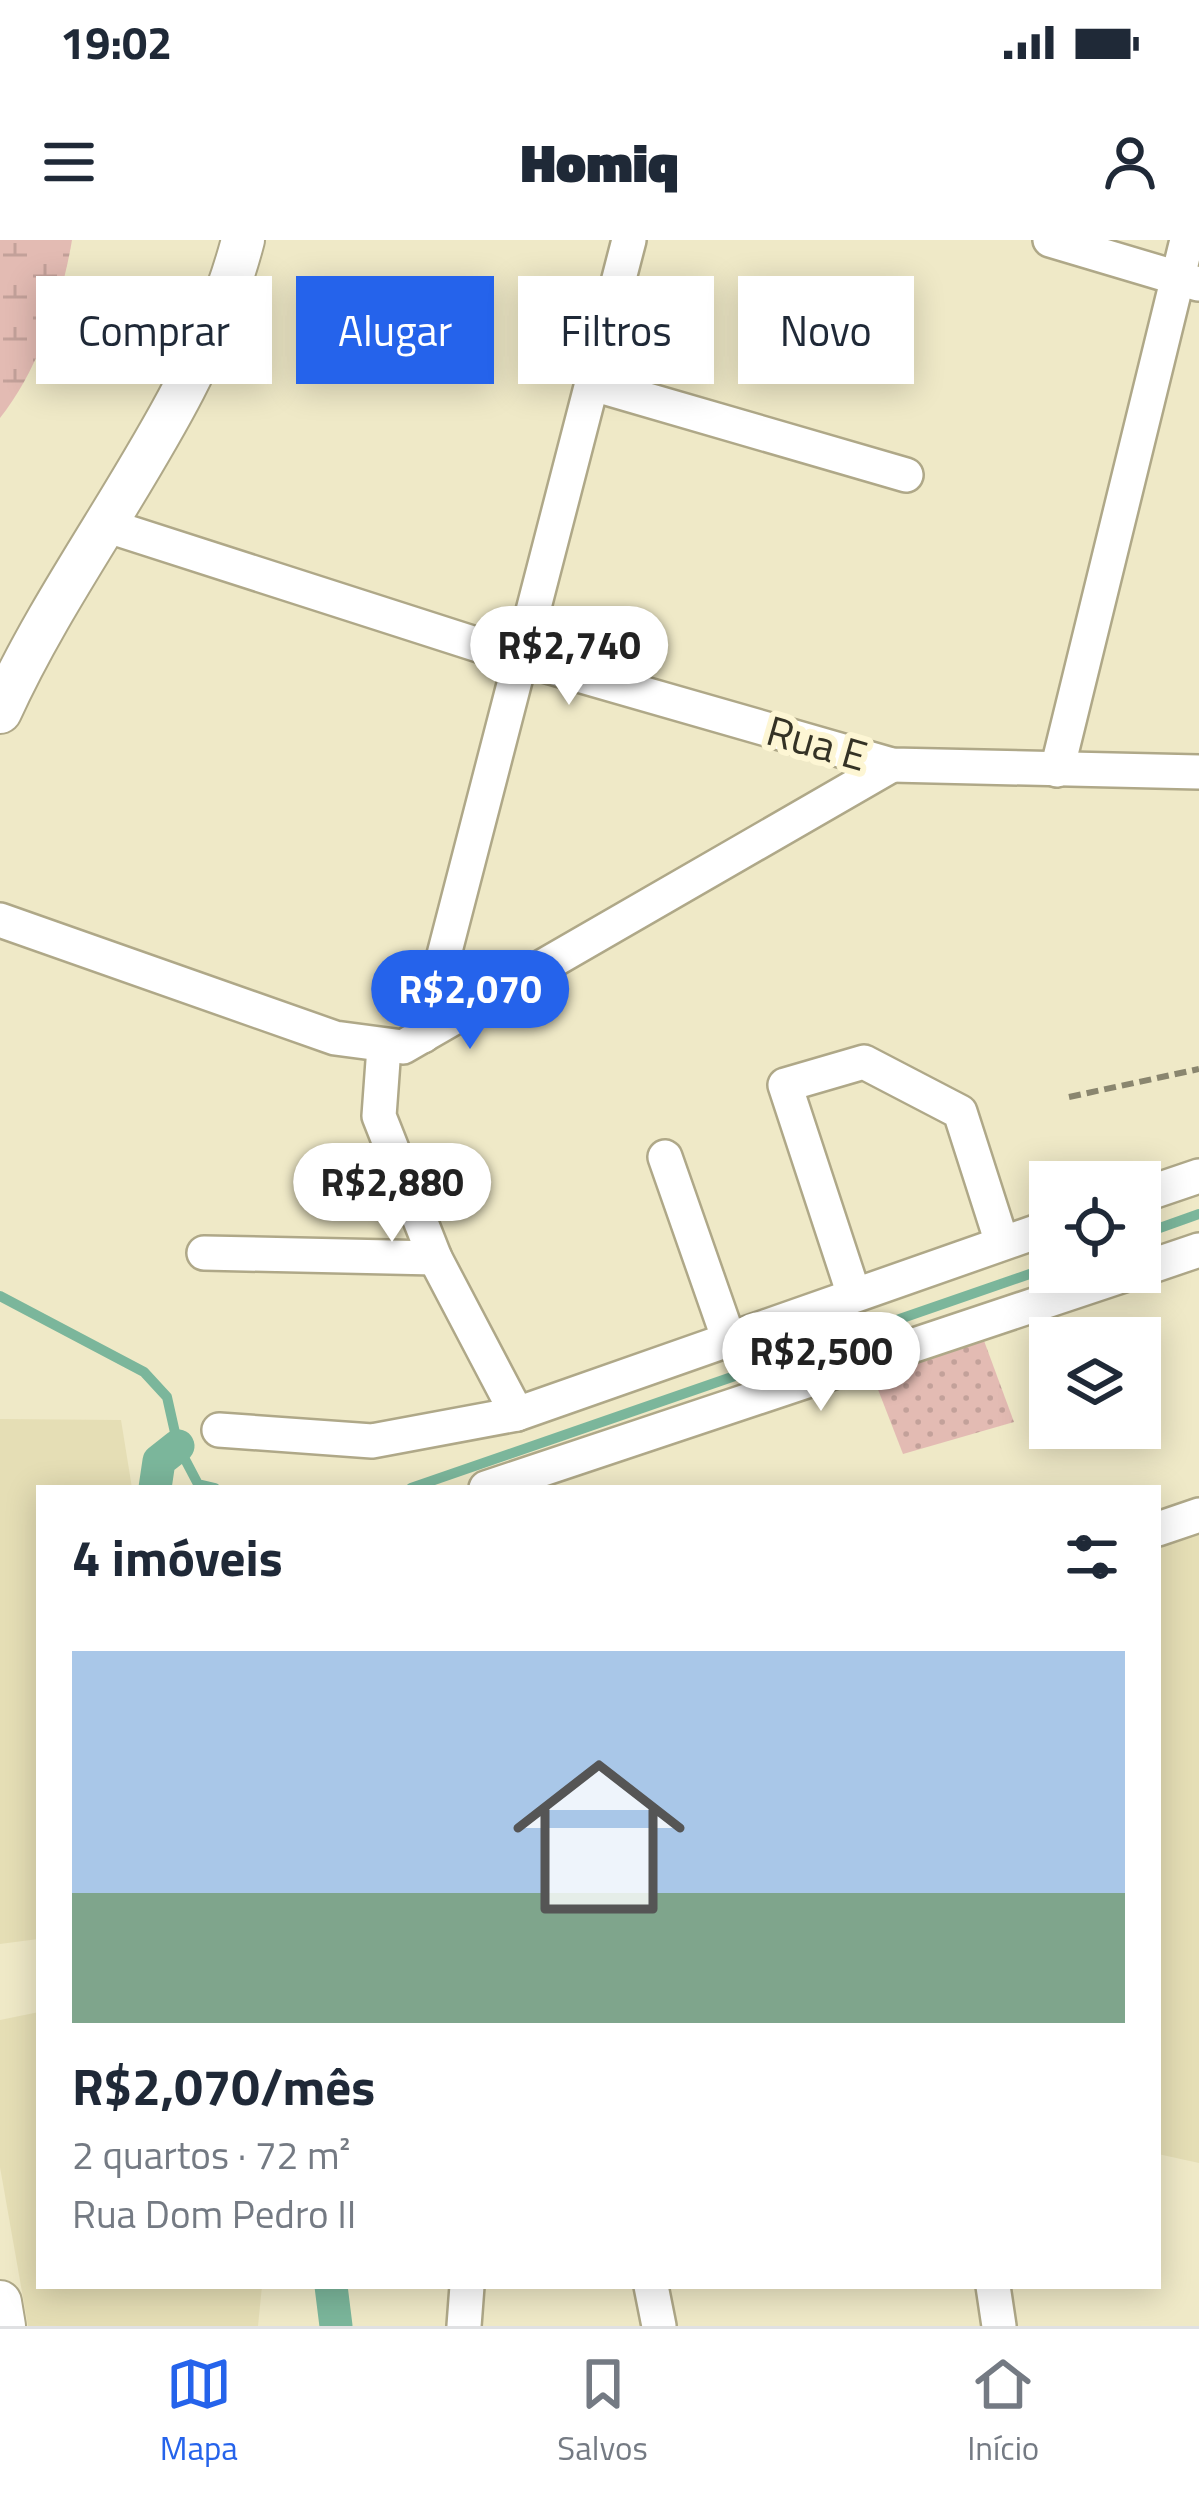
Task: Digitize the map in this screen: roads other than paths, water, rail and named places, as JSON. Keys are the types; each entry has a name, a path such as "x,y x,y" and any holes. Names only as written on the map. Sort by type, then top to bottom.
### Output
{"main road":[{"path":"0,712 29,650 210,340 243,240"},
{"path":"0,2302 4,2326"}],"street":[{"path":"423,1036 519,658 596,385 629,240"},
{"path":"1051,240 1189,281"},
{"path":"1057,770 1189,281 1186,240"},
{"path":"596,385 906,475"},
{"name":"Rua E","path":"102,524 519,658 892,765 1199,772"},
{"path":"0,920 323,1034 384,1047 403,1046 892,765"},
{"path":"384,1047 379,1116 435,1258 517,1414"},
{"path":"854,1295 785,1085 864,1062 960,1112 1002,1243"},
{"path":"665,1157 729,1340"},
{"path":"1161,1189 1199,1176"},
{"path":"219,1430 372,1441 517,1414 1029,1234"},
{"path":"1161,1263 1199,1250"},
{"path":"204,1253 435,1258"},
{"path":"506,1485 547,1479 1075,1293"},
{"path":"1161,1528 1199,1515"},
{"path":"464,2326 466,2289"},
{"path":"652,2289 659,2326"},
{"path":"993,2289 999,2326"}],"waterway":[{"path":"1161,1228 1199,1214"},
{"path":"420,1485 1029,1274"},
{"path":"0,1296 144,1372 167,1397 178,1446 202,1485"},
{"path":"155,1485 159,1461 178,1446"},
{"path":"331,2289 336,2326"}]}
